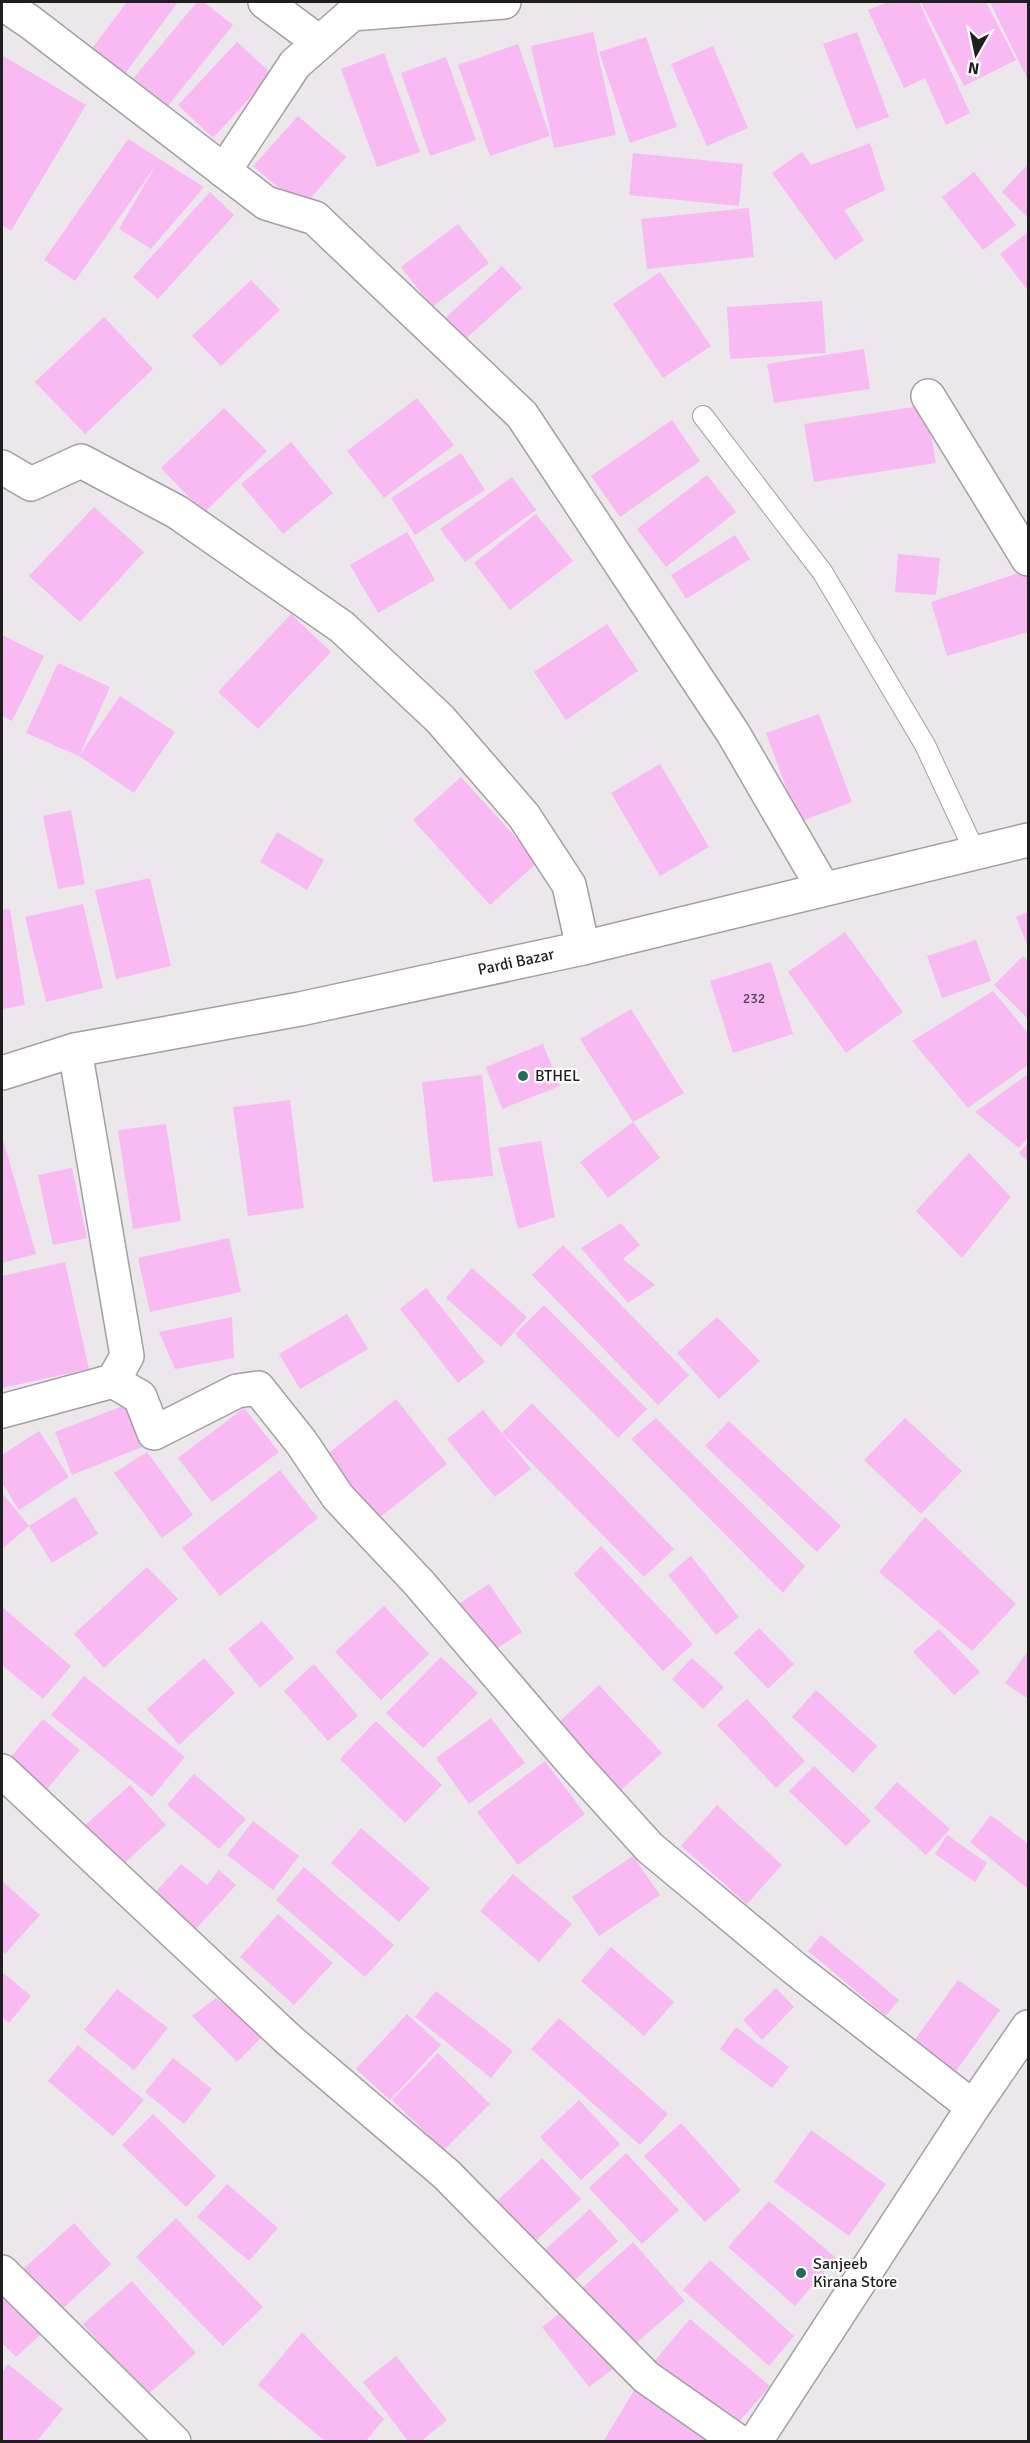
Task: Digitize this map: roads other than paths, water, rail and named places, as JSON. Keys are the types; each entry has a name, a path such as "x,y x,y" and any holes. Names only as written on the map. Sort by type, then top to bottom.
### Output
{"street":[{"path":"264,2 319,42"},
{"path":"224,171 295,64 352,14 504,2"},
{"path":"2,3 266,203 315,218 522,416 733,733 823,888"},
{"path":"928,396 1029,559"},
{"path":"2,467 31,484 81,461 177,512 342,627 440,719 524,816 569,885 583,948"},
{"name":"Pardi Bazar","path":"2,1073 75,1050 300,1008 583,948 823,888 1029,840"},
{"path":"2,1411 113,1381 127,1356 75,1050"},
{"path":"113,1381 140,1397 154,1433 237,1390 258,1388 301,1442 338,1497 420,1583 573,1763 650,1848 793,1967 973,2107"},
{"path":"2,1771 289,2040 446,2174 646,2377 739,2442"},
{"path":"755,2442 973,2107 1029,2027"},
{"path":"2,2272 174,2442"}],"lane":[{"path":"704,416 823,573 925,745 975,852"}],"place":[{"name":"BTHEL","path":"523,1076"},
{"name":"Sanjeeb Kirana Store","path":"801,2273"}]}
